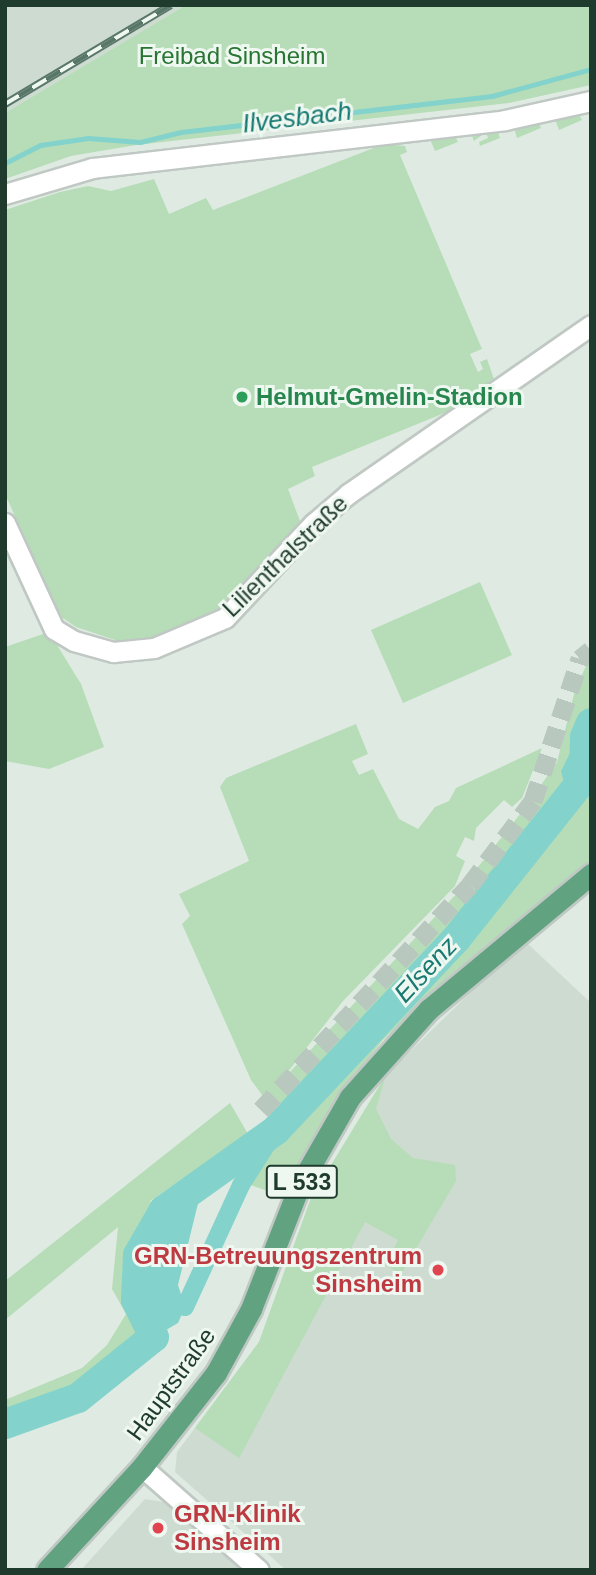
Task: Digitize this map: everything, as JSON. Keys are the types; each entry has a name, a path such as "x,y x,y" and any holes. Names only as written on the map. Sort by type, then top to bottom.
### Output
{"main road":[{"name":"Hauptstraße","path":"142,1467 216,1373 242,1330 300,1184 350,1097 429,1009 591,874"},
{"name":"L 533","path":"47,1570 142,1467"}],"street":[{"path":"5,194 92,168 505,120 591,101"},
{"name":"Lilienthalstraße","path":"5,523 54,629 74,641 113,652 155,648 225,618 314,523 348,494 591,325"},
{"path":"142,1467 259,1570"}],"shaded area":[{"path":"5,5 186,5 5,113"},
{"path":"591,723 591,772 584,778 585,737"},
{"name":"GRN-Betreuungszentrum Sinsheim","path":"528,944 591,1003 591,1570 286,1570 175,1472 177,1452 259,1342 311,1198 386,1075 484,979"},
{"name":"GRN-Klinik Sinsheim","path":"145,1499 170,1503 246,1570 81,1570"}],"green space":[{"name":"Freibad Sinsheim","path":"186,5 591,5 591,85 509,103 136,145 71,156 5,179 5,113"},
{"path":"579,114 582,120 559,130 555,119"},
{"path":"539,123 541,128 517,138 514,128"},
{"path":"497,129 500,138 480,146 479,142 488,138 486,132 474,141 471,133"},
{"path":"454,133 458,142 435,151 429,137"},
{"name":"Helmut-Gmelin-Stadion","path":"384,144 405,146 407,152 400,155 482,349 470,354 478,372 483,369 480,362 487,359 495,382 469,403 312,467 315,476 288,489 300,521 231,604 172,633 130,645 76,627 60,616 5,494 5,210 88,186 111,191 154,179 169,214 206,198 213,210"},
{"path":"480,582 512,655 403,703 371,630"},
{"path":"49,632 81,684 104,747 49,769 5,761 5,647"},
{"path":"591,655 591,711 573,740 562,786 567,797 584,778 591,789 591,867 449,976 383,1040 348,1083 282,1196 245,1183 299,1110 265,1099 251,1080 182,924 190,916 179,894 249,861 220,787 226,778 356,724 368,754 352,761 359,775 373,769 399,819 418,829 435,807 449,801 456,788 542,748 522,798 512,807 504,800 476,828 474,841 465,837 456,856 465,861 455,886 343,1001 276,1087 459,891 528,804 557,762 575,690"},
{"path":"386,1075 376,1109 391,1139 413,1158 455,1165 456,1181 401,1274 385,1265 398,1240 365,1222 239,1458 195,1428 259,1342 311,1198"},
{"path":"230,1103 248,1134 150,1201 164,1210 138,1255 136,1300 153,1341 121,1374 79,1403 34,1427 5,1435 5,1400 82,1368 107,1345 126,1314 112,1289 118,1227 5,1320 5,1281"}],"water":[{"path":"591,711 584,778 567,794 561,771"},
{"path":"204,1179 178,1285 185,1307 178,1323 154,1337 136,1300 138,1255 172,1200"}],"waterway":[{"name":"Ilvesbach","path":"5,163 40,145 88,138 140,142 181,132 492,96 591,69"},
{"name":"Elsenz","path":"5,1424 78,1398 154,1337 136,1300 138,1255 164,1210 276,1130 456,939 584,778 585,737 591,723"},
{"name":"Elsenz","path":"584,778 591,772"},
{"path":"185,1307 241,1185 276,1130"}],"tunnel":[{"path":"261,1110 470,885 533,801 580,659 591,650"}],"railway":[{"path":"5,104 171,5"}],"place":[{"name":"Helmut-Gmelin-Stadion","path":"242,397"},
{"name":"GRN-Betreuungszentrum Sinsheim","path":"438,1270"},
{"name":"GRN-Klinik Sinsheim","path":"158,1528"}]}
